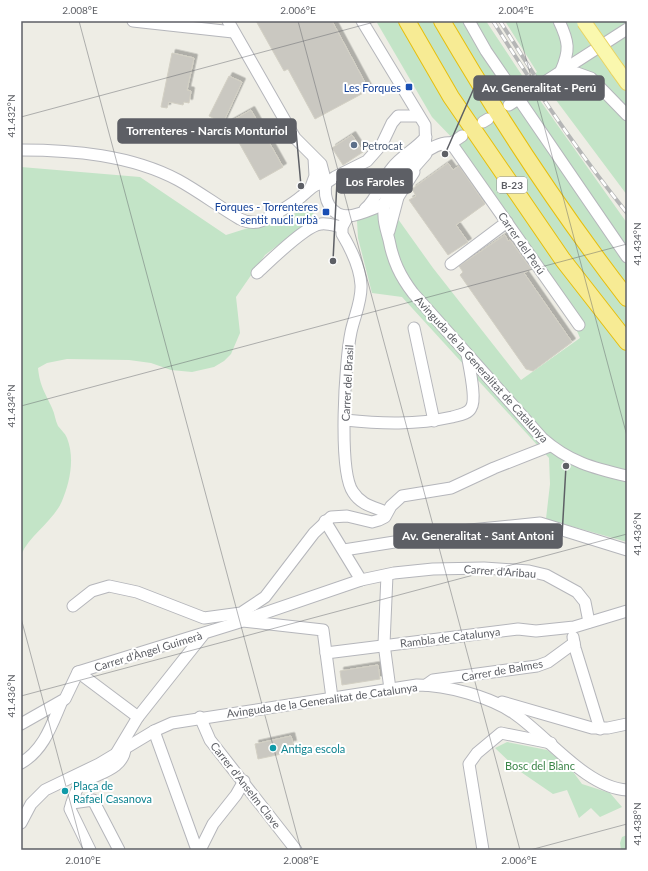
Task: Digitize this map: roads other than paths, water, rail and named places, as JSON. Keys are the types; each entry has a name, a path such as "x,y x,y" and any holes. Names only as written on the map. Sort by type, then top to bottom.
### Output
{"highway":[{"name":"B-23","path":"407,21 451,97 564,260 627,342"},
{"name":"B-23","path":"442,21 477,80 584,243 627,298"}],"main road":[{"path":"584,21 627,83"}],"street":[{"path":"134,21 234,32"},
{"path":"228,21 295,138 321,164 326,183 326,198 333,210 348,216 398,197"},
{"path":"362,21 418,116 433,135 449,142 462,136"},
{"path":"469,21 486,51 518,99 627,257"},
{"path":"559,21 566,35 568,45 566,60 560,71"},
{"path":"508,105 627,29"},
{"path":"560,71 577,73 591,78 627,115"},
{"path":"21,150 74,152 102,156 145,167 177,180 246,222 258,222 264,220 301,197 311,187 320,183 326,183 367,161 382,144 392,122 398,116 418,116"},
{"path":"409,178 409,173 425,157 425,125"},
{"path":"363,211 374,200 385,177 392,167 426,137"},
{"name":"Avinguda de la Generalitat de Catalunya","path":"449,142 426,152 411,162 396,178 385,203 384,220 394,261 405,282 526,421 550,446 577,462 627,476"},
{"name":"Avinguda de la Generalitat de Catalunya","path":"389,240 390,221 398,197 409,178 429,158 449,142"},
{"name":"Carrer del Perú","path":"449,142 507,222 578,325"},
{"path":"311,187 315,176 314,158"},
{"path":"301,197 315,195 326,198"},
{"path":"363,211 384,220"},
{"path":"256,273 294,241 315,226 325,224 342,227 348,216"},
{"path":"451,264 507,222"},
{"name":"Carrer del Brasil","path":"342,227 342,234 359,271 361,285 347,352 344,444 347,480 350,488 364,503 386,512"},
{"path":"414,328 434,421"},
{"path":"345,420 380,424 434,421 463,414 471,409 474,401 467,354"},
{"path":"244,618 265,597 314,532 331,517 339,516 372,522 385,517 386,512 402,496 451,488 494,468 550,446"},
{"path":"325,521 361,580"},
{"path":"344,550 470,530 540,523 627,550"},
{"name":"Carrer d'Aribau","path":"244,618 250,618 361,580 387,575 447,568 538,572 577,592 585,602 589,622"},
{"path":"387,575 384,644 390,689"},
{"path":"73,606 92,590 109,586 137,592 204,618 244,618 323,630 332,698"},
{"path":"600,729 574,642 574,627 627,611"},
{"name":"Carrer d'Àngel Guimerà","path":"78,672 203,635 244,618"},
{"name":"Rambla de Catalunya","path":"326,653 384,644 518,629 536,631 574,627"},
{"path":"115,755 138,717 203,635"},
{"name":"Carrer de Balmes","path":"425,685 433,680 538,666 548,662 574,642"},
{"path":"21,724 65,699 78,672 138,717"},
{"name":"Avinguda de la Generalitat de Catalunya","path":"21,823 31,804 45,790 115,755 154,731 172,722 425,685 466,694 493,702 515,713 594,779 610,787 627,790"},
{"path":"21,763 33,756 49,732 62,701"},
{"path":"493,702 507,702 577,724 600,729 627,724"},
{"name":"Carrer d'Anselm Clave","path":"200,717 210,740 296,850"},
{"path":"154,731 197,850"},
{"path":"483,850 469,764 477,753 501,734 552,743"},
{"path":"90,850 70,809 72,803 80,784 121,762 126,748"},
{"path":"200,850 213,824 236,795 244,782"},
{"path":"72,803 93,800 119,850"}],"railway":[{"path":"493,21 557,119 591,167 627,213"},
{"path":"500,21 547,95"}],"place":[{"name":"Les Forques","path":"409,87"},
{"name":"Petrocat","path":"354,145"},
{"name":"Av. Generalitat - Perú","path":"445,154"},
{"name":"Torrenteres - Narcís Monturiol","path":"301,186"},
{"name":"Forques - Torrenteres sentit nucli urbà","path":"326,212"},
{"name":"Los Faroles","path":"333,261"},
{"name":"Av. Generalitat - Sant Antoni","path":"566,466"},
{"name":"Antiga escola","path":"273,748"},
{"name":"Plaça de Rafael Casanova","path":"65,791"}],"park label":[{"name":"Bosc del Blanc","path":"540,765"}]}
